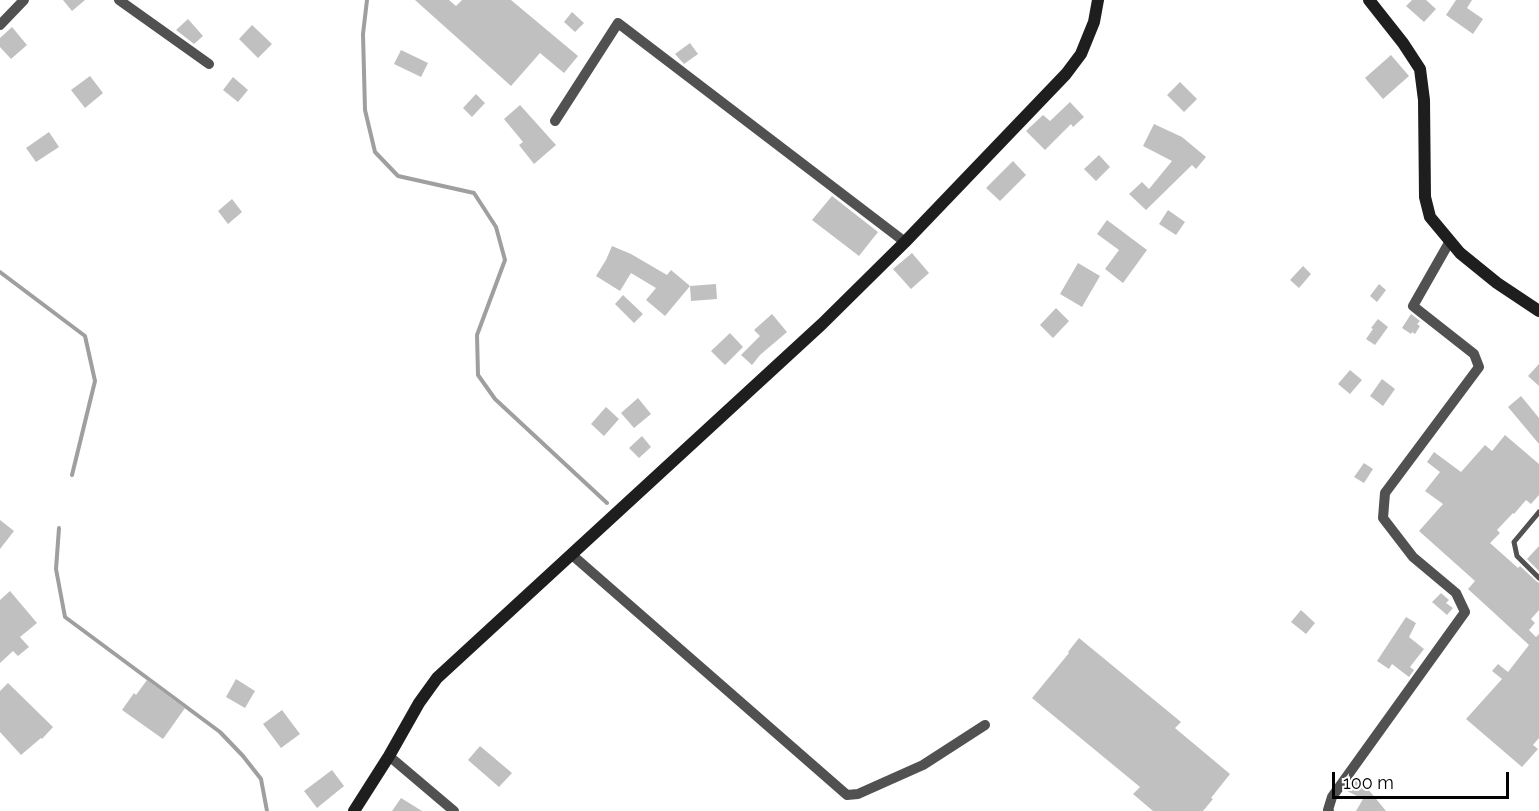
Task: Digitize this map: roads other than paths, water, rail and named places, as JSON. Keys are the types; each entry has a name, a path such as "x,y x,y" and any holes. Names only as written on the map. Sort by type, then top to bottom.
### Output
{"street":[{"path":"0,25 24,0"},
{"path":"119,0 209,64"},
{"path":"354,811 419,703 437,678 822,324 905,242 1066,74 1081,54 1094,22 1098,0"},
{"path":"1368,0 1403,43 1420,69 1424,100 1425,197 1430,217 1460,253 1497,283 1539,311"},
{"path":"555,121 618,23 905,242"},
{"path":"1329,811 1332,797 1464,612 1456,593 1413,557 1383,518 1385,493 1479,367 1474,354 1413,306 1450,242"},
{"path":"571,554 847,795 858,794 922,765 985,725"},
{"path":"389,756 454,811"}],"lane":[{"path":"1539,512 1514,542 1517,556 1539,578"}],"waterway":[{"path":"367,0 363,34 365,110 375,152 398,176 474,193 496,227 505,260 477,335 478,375 495,399 607,503"},
{"path":"0,272 85,336 95,381 72,475"},
{"path":"59,528 56,569 65,617 220,732 261,779 267,811"}]}
